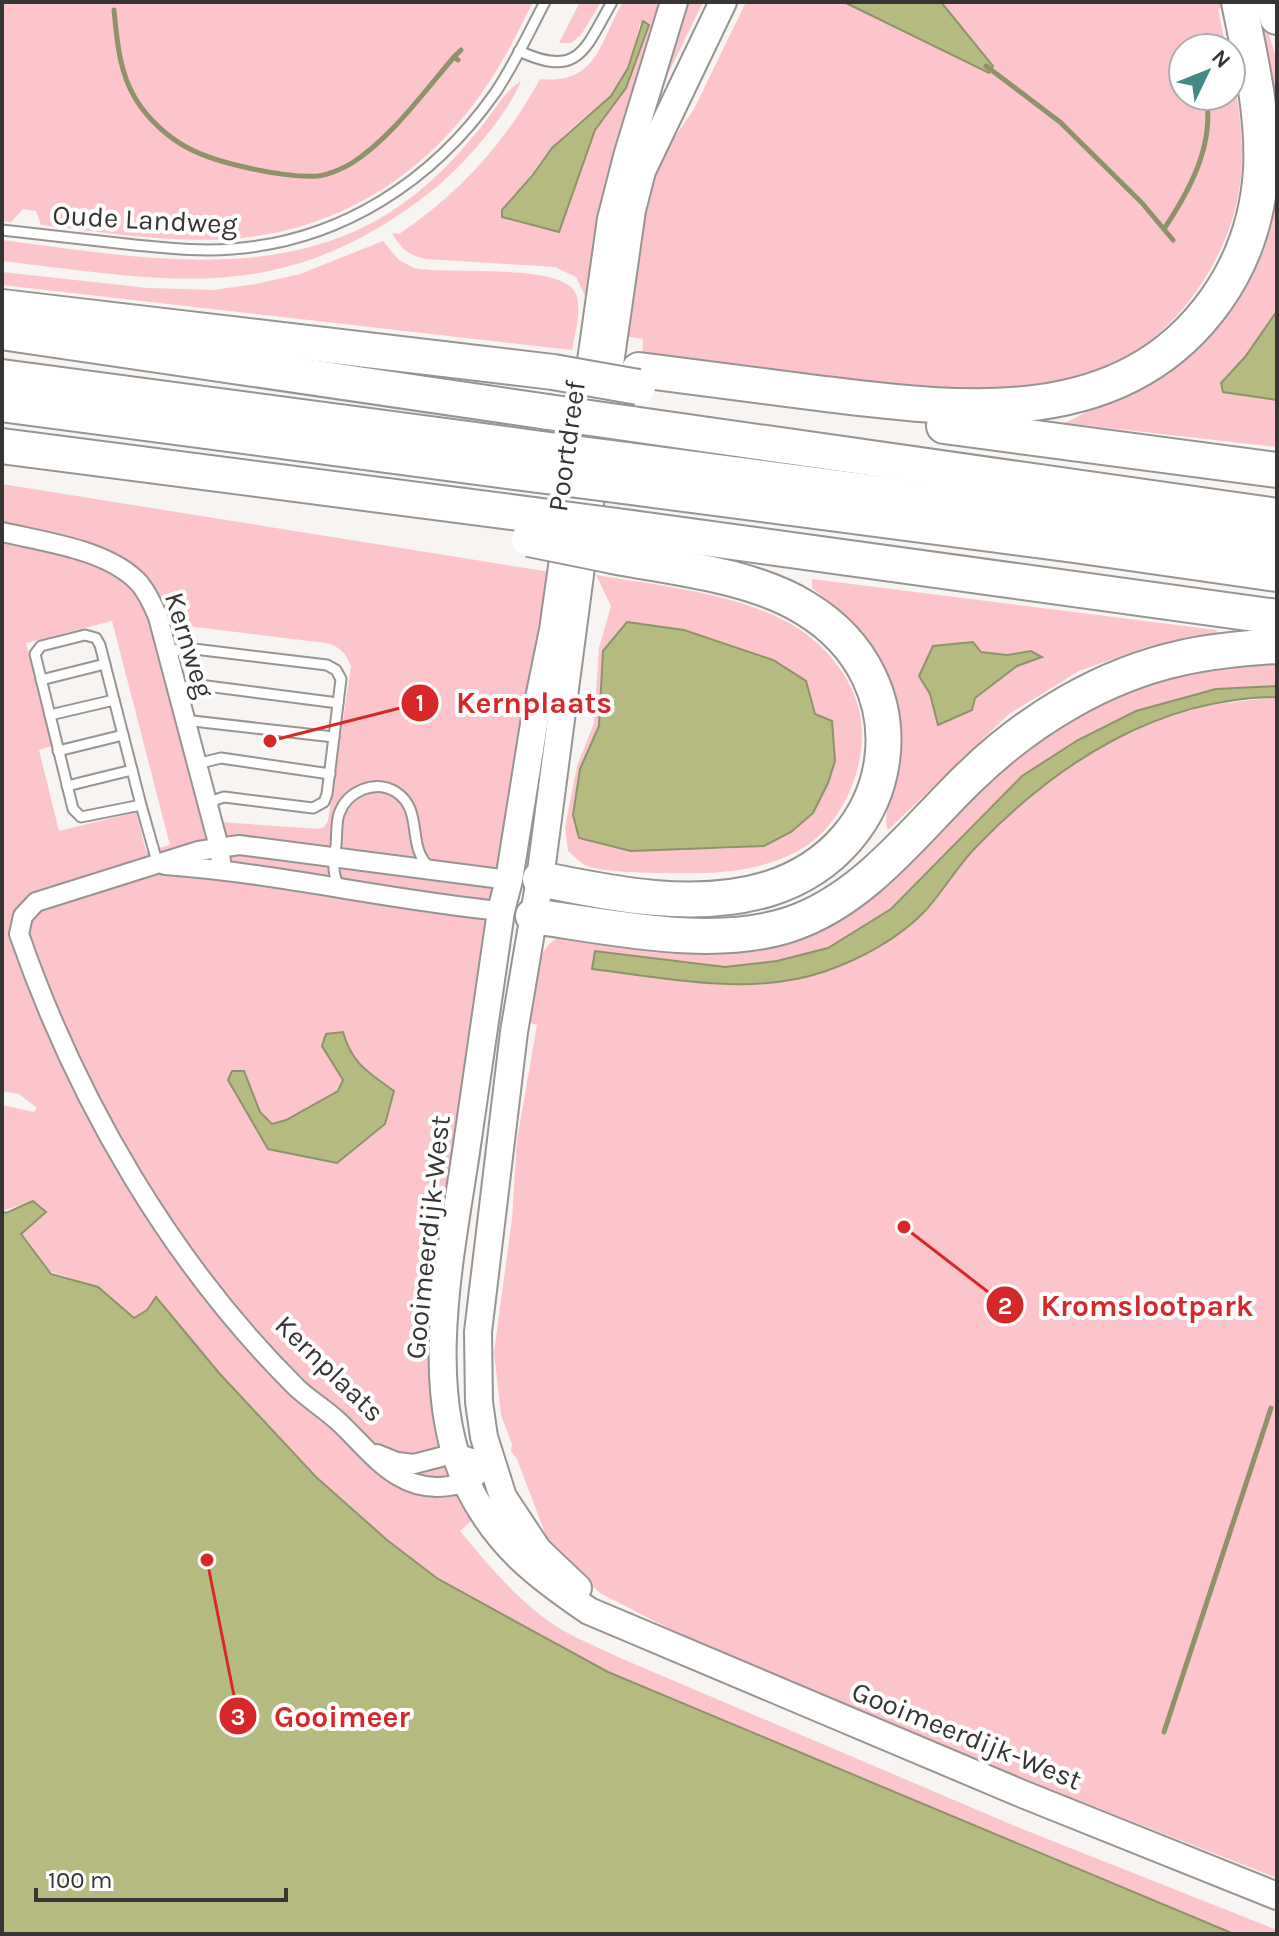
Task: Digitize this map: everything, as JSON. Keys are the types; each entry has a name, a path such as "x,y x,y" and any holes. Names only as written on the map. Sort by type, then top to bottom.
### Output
{"highway":[{"path":"2,307 553,372 908,404 984,408 1052,401 1110,384 1178,343 1202,319 1237,265 1258,197 1261,151 1259,7"},
{"path":"2,332 1277,516"},
{"path":"2,377 540,462"},
{"path":"638,378 1277,470"},
{"path":"2,404 1277,546"},
{"path":"2,446 473,508 532,527 615,541 1277,617"},
{"path":"625,473 1277,574"},
{"path":"524,880 666,898 717,898 770,888 815,866 849,837 876,793 882,769 884,727 871,681 857,657 824,620 786,597 615,541"},
{"path":"517,914 614,928 723,937 791,924 821,911 864,882 972,775 1014,737 1053,711 1126,675 1181,658 1277,646"}],"street":[{"name":"Poortdreef","path":"524,880 535,718 553,630 611,219 674,2"},
{"name":"Poortdreef","path":"517,914 579,583 632,210 642,171 723,2"},
{"name":"Kernweg","path":"2,532 62,545 115,565 129,573 147,593 158,617 219,847 222,869"},
{"name":"Kernplaats","path":"467,1483 436,1488 416,1486 390,1473 338,1421 299,1390 262,1350 166,1228 97,1113 69,1058 23,945 19,934 20,923 36,902 198,851 239,845 524,880"},
{"name":"Kernplaats","path":"158,865 222,869 265,879 517,914"},
{"name":"Gooimeerdijk-West","path":"517,914 452,1254 445,1322 445,1402 456,1453 467,1483 499,1537 539,1577 589,1611 836,1716 1277,1896"},
{"name":"Gooimeerdijk-West","path":"517,914 514,1032 478,1332 479,1402 491,1464 503,1497 538,1550 582,1592 634,1629"},
{"name":"Kernplaats","path":"370,1452 397,1462 414,1464 456,1453"},
{"path":"456,1453 491,1464"},
{"path":"467,1483 491,1464"}],"lane":[{"name":"Oude Landweg","path":"2,230 158,247 231,250 303,237 340,223 403,188 452,144 496,92 545,2"},
{"path":"519,51 551,63 573,59 592,36 612,2"},
{"path":"141,805 81,817 73,809 35,654 41,646 89,635 99,641 158,865"},
{"path":"168,660 175,651 186,648 327,665 336,670 341,679 326,798 317,807 224,797 215,800 209,811"},
{"path":"41,680 105,664"},
{"path":"176,688 199,685 338,703"},
{"path":"50,715 114,700"},
{"path":"184,720 334,737"},
{"path":"58,751 123,735"},
{"path":"196,764 221,758 330,774"},
{"path":"67,786 132,770"},
{"path":"343,890 334,877 339,814 357,791 377,786 396,792 406,800 415,820 419,856 433,871"}],"shaded area":[{"path":"2,2 533,2 501,63 465,115 410,170 344,210 307,224 269,234 206,240 135,236 41,225 36,211 23,209 11,222 2,221"},
{"path":"580,2 601,2 581,35 571,43 559,43"},
{"path":"623,2 667,2 587,300 576,277 555,267 426,259 405,250 392,233 399,234 461,184 512,124 540,79 559,79 585,68 601,46","holes":["640,24 648,26 626,88 595,130 559,232 504,218 526,182 552,149 607,100 619,85 630,64"]},
{"path":"685,2 703,2 666,78 661,98 653,103"},
{"path":"746,2 843,2 926,43 993,66 941,2 1222,2 1224,7 1218,9 1223,32 1167,32 1167,112 1239,112 1241,176 1230,227 1205,278 1191,298 1160,332 1142,346 1081,377 1026,391 976,393 642,357 643,339 624,336 632,263 657,163 694,109"},
{"path":"844,2 941,2 993,66 989,73"},
{"path":"1249,2 1259,2 1277,61 1277,311 1220,386 1226,393 1277,400 1277,447 1065,423 1141,385 1254,252"},
{"path":"643,21 649,25 626,88 595,130 559,232 502,217 502,210 552,148 611,96 628,68"},
{"path":"521,81 493,127 441,183 375,229 324,255 274,270 224,277 173,278 2,261 2,240 109,254 218,260 271,255 322,243 372,223 418,192 453,159 505,95"},
{"path":"383,241 399,260 414,268 528,274 550,277 567,284 576,294 578,307 572,350 2,285 2,272 148,288 213,290 300,274"},
{"path":"1277,311 1277,400 1223,392 1221,383 1245,357"},
{"path":"2,484 550,572 439,1368 477,1516 460,1531 520,1597 547,1620 576,1637 1015,1826 1277,1930 1277,1934 1234,1934 608,1672 438,1579 387,1540 316,1477 219,1373 157,1297 147,1310 134,1318 94,1286 49,1271 21,1234 45,1212 30,1202 2,1211 2,1105 34,1112 37,1108 19,1094 2,1091","holes":["112,621 170,845 146,851 136,812 59,831 39,750 52,746 26,643","188,626 326,643 338,648 347,657 351,666 328,821 324,827 220,822 175,641 179,631","343,1032 362,1067 394,1091 268,1149 244,1071 260,1112 272,1124 286,1120 338,1091 343,1080 323,1046 327,1034"]},
{"path":"596,575 708,594 764,611 810,637 833,659 858,706 862,726 861,747 858,768 841,809 813,841 796,852 765,864 732,871 699,873 603,870 584,865 568,851 565,827 577,766 594,723 599,648 611,606","holes":["627,622 684,630 773,660 815,714 764,846 679,848 580,769 599,726 603,651"]},
{"path":"812,579 1217,630 1216,638 1149,646 1079,671 1009,714 888,830 886,817 896,783 899,747 888,682 877,655 865,637 812,588","holes":["1031,651 1041,658 1017,666 975,698 972,710 938,725 930,694 981,652 1007,655"]},
{"path":"627,622 684,630 773,660 806,681 815,714 832,721 835,761 813,813 791,832 764,846 631,851 579,838 573,815 580,769 599,726 603,651"},
{"path":"973,642 981,652 1007,655 1031,651 1042,657 1017,666 975,698 972,710 938,725 930,694 919,676 933,646"},
{"path":"1277,658 1277,686 1216,689 1022,776 891,909 828,948 777,961 725,967 596,951 592,968 711,982 766,984 923,913 974,849 1028,796 1078,759 1144,724 1210,705 1277,697 1277,1878 720,1655 600,1593 551,1549 517,1459 511,1451 512,1444 501,1415 494,1352 512,1219 517,1140 537,1025 528,1022 535,974 551,942 564,936 587,938 861,903 901,872 987,779 1048,726 1164,674"},
{"path":"1277,686 1277,697 1233,700 1191,709 1151,723 1112,741 1076,763 1041,788 977,846 914,922 878,947 839,966 798,979 739,984 592,969 595,951 725,967 777,961 828,948 891,909 1022,776 1078,740 1136,711 1216,689"},
{"path":"343,1032 356,1060 394,1091 385,1124 337,1163 268,1149 228,1080 232,1071 244,1071 260,1112 272,1124 286,1120 338,1091 343,1080 322,1046 326,1034"},
{"path":"33,1201 46,1212 21,1234 51,1274 98,1287 134,1318 147,1310 156,1297 219,1373 316,1477 387,1540 438,1579 608,1672 1234,1934 2,1934 2,1211 6,1213"}],"waterway":[{"path":"114,10 125,77 145,113 158,126 180,144 201,154 288,175 322,175 352,163 394,128 454,57"},
{"path":"458,60 454,57 461,50"},
{"path":"986,66 1060,122 1142,203 1173,240"},
{"path":"1164,229 1183,199 1198,166 1204,149 1208,112"},
{"path":"1164,1732 1271,1408"}],"place":[{"name":"Kernplaats","path":"270,741"},
{"name":"Kromslootpark","path":"904,1227"},
{"name":"Gooimeer","path":"207,1560"}]}
